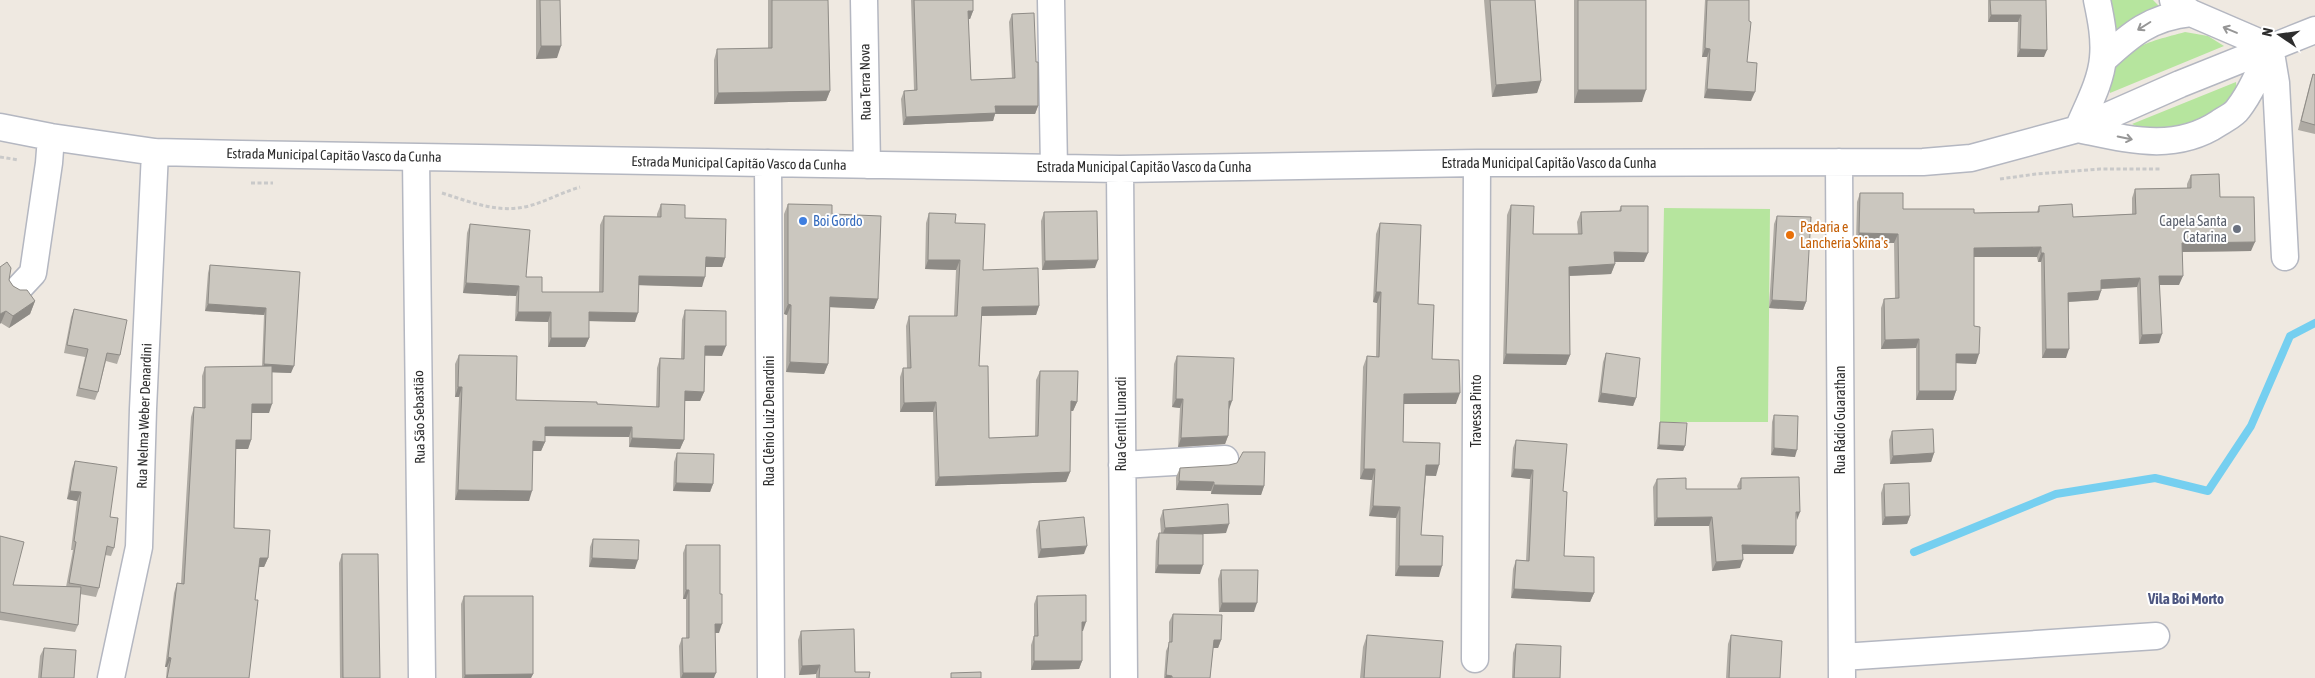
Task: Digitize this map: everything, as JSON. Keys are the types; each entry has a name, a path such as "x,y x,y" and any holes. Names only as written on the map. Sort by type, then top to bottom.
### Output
{"street":[{"name":"Rua Terra Nova","path":"864,0 867,165"},
{"path":"1051,0 1054,168"},
{"path":"2097,0 2103,31 2103,60 2094,90 2078,129 2142,142 2190,137 2215,126 2237,110 2258,74 2270,47"},
{"path":"2103,60 2129,36 2152,21 2182,6 2270,47"},
{"name":"Estrada Municipal Capitão Vasco da Cunha","path":"0,127 51,137 155,152 416,157 1120,169 1477,163 1923,162 1971,158 2078,129 2270,47 2315,30"},
{"path":"2270,47 2276,83 2285,257"},
{"path":"19,288 33,273 50,163 51,137"},
{"name":"Rua Nelma Weber Denardini","path":"111,678 139,547 155,152"},
{"name":"Rua São Sebastião","path":"416,157 422,678"},
{"name":"Rua Rádio Guarathan","path":"1838,162 1842,667"},
{"name":"Rua Clênio Luiz Denardini","path":"768,163 771,678"},
{"name":"Travessa Pinto","path":"1475,659 1477,163"},
{"name":"Rua Gentil Lunardi","path":"1120,169 1124,678"},
{"path":"1122,465 1225,460"},
{"path":"1842,667 2156,636"}],"green space":[{"path":"2107,0 2153,0 2163,10 2115,36"},
{"path":"2185,32 2208,36 2224,46 2110,93 2116,66 2124,57 2134,49 2158,39"},
{"path":"2236,82 2237,95 2226,107 2187,127 2147,131 2132,124"},
{"path":"1664,208 1770,209 1768,422 1660,422"}],"building":[{"path":"540,0 560,0 561,46 541,46"},
{"path":"772,0 828,0 830,91 718,93 717,49 772,48"},
{"path":"914,0 973,0 973,11 968,11 971,80 1015,78 1012,14 1034,13 1036,62 1038,62 1038,106 995,106 996,113 906,117 904,91 917,90"},
{"path":"1490,0 1535,0 1541,81 1496,85"},
{"path":"1578,0 1646,0 1646,90 1578,90"},
{"path":"1707,0 1749,0 1749,21 1751,22 1747,62 1757,63 1755,92 1707,89 1710,49 1705,48"},
{"path":"1990,0 2046,0 2047,50 2020,49 2021,15 1991,15"},
{"path":"2313,74 2315,75 2315,125 2301,121"},
{"path":"2219,174 2220,197 2254,197 2255,242 2182,243 2183,276 2159,276 2162,334 2142,335 2140,278 2101,280 2101,291 2068,293 2069,349 2046,349 2044,253 2041,253 2041,247 1974,248 1974,326 1980,327 1979,354 1956,354 1956,391 1919,391 1919,339 1885,340 1884,299 1899,298 1898,234 1859,233 1860,193 1903,193 1903,209 1974,209 1974,213 2039,212 2039,206 2072,204 2073,217 2136,214 2135,189 2191,188 2191,175"},
{"path":"661,204 685,205 685,218 726,219 725,258 706,257 705,277 639,276 638,313 589,312 589,338 551,338 551,312 518,312 519,286 466,283 470,224 530,230 526,277 542,277 542,292 603,292 604,216 661,217"},
{"path":"788,204 832,205 832,214 881,216 878,299 830,297 828,364 790,362 791,305 788,304"},
{"path":"1511,205 1534,206 1533,234 1582,234 1581,212 1621,211 1621,206 1648,206 1648,253 1614,252 1615,264 1569,267 1570,355 1506,354"},
{"path":"1097,211 1098,260 1045,261 1044,212"},
{"path":"929,213 956,214 955,223 985,224 983,270 1038,268 1039,306 982,307 979,366 988,366 989,438 1038,436 1040,371 1078,371 1077,402 1071,401 1070,472 939,477 936,402 904,403 903,368 911,368 909,316 957,316 960,260 928,260"},
{"path":"1777,216 1811,217 1806,302 1772,300"},
{"path":"1380,223 1421,225 1418,304 1434,305 1432,359 1459,360 1460,393 1404,394 1403,442 1440,443 1439,465 1426,465 1421,535 1443,536 1442,566 1399,566 1400,507 1373,506 1375,469 1364,469 1367,356 1379,357 1381,292 1376,292"},
{"path":"7,262 11,268 9,280 13,286 20,290 27,290 35,301 13,316 6,311 0,314 0,267"},
{"path":"210,265 300,272 294,366 264,364 266,308 208,304"},
{"path":"74,309 127,320 120,355 107,353 98,392 79,388 88,349 67,345"},
{"path":"685,310 726,311 726,346 705,346 704,392 685,391 684,440 632,438 632,427 545,427 545,442 533,441 532,491 458,490 462,387 458,387 459,355 517,356 516,400 597,402 597,404 659,407 660,358 684,359"},
{"path":"1606,353 1640,358 1636,398 1601,393"},
{"path":"1177,356 1234,358 1232,401 1229,401 1228,436 1181,438 1183,399 1176,399"},
{"path":"272,366 272,404 252,404 251,440 236,440 234,528 270,530 268,558 260,558 255,600 258,600 249,678 167,678 171,658 168,657 177,583 184,584 194,407 205,408 205,367"},
{"path":"1774,415 1798,416 1797,450 1774,448"},
{"path":"1660,422 1687,423 1685,446 1659,445"},
{"path":"1933,429 1934,453 1893,456 1892,431"},
{"path":"1516,440 1567,444 1563,491 1567,492 1564,556 1594,557 1594,593 1514,589 1516,560 1529,561 1533,470 1514,469"},
{"path":"1243,452 1265,452 1264,486 1214,485 1214,482 1179,481 1180,468 1237,463"},
{"path":"677,453 714,454 713,484 676,483"},
{"path":"75,461 117,467 110,517 118,518 114,548 107,546 99,588 69,583 76,542 74,541 81,492 70,491"},
{"path":"1799,477 1800,512 1796,512 1796,546 1742,545 1743,560 1716,562 1712,517 1657,518 1657,479 1686,478 1686,489 1741,489 1741,478"},
{"path":"1909,483 1910,516 1885,517 1884,484"},
{"path":"1228,504 1229,524 1165,528 1163,510"},
{"path":"1084,517 1087,546 1041,549 1039,521"},
{"path":"1159,533 1203,534 1203,565 1158,565"},
{"path":"0,536 24,542 13,585 81,587 78,625 0,612"},
{"path":"593,539 639,540 638,560 592,558"},
{"path":"686,545 720,545 722,624 715,624 716,673 683,673 682,638 689,638 689,590 686,590"},
{"path":"342,554 378,554 380,678 343,678"},
{"path":"1221,570 1258,570 1257,603 1222,603"},
{"path":"1086,595 1086,622 1082,622 1082,661 1034,661 1034,636 1038,636 1037,596"},
{"path":"464,596 533,596 533,674 465,675"},
{"path":"1173,614 1222,615 1221,640 1214,640 1210,678 1172,678 1172,676 1166,675 1169,642 1172,642"},
{"path":"854,629 855,672 870,672 869,678 819,678 820,665 802,666 801,631"},
{"path":"1367,635 1443,641 1440,678 1364,678"},
{"path":"1731,635 1782,641 1780,678 1729,678"},
{"path":"1516,644 1561,646 1560,678 1514,678"},
{"path":"44,648 76,650 74,678 41,678"},
{"path":"981,672 981,678 951,678 951,673"}],"waterway":[{"path":"1914,552 2056,494 2155,478 2208,491 2251,426 2290,336 2315,323"}],"place":[{"name":"Boi Gordo","path":"803,221"},
{"name":"Capela Santa Catarina","path":"2237,229"},
{"name":"Padaria e Lancheria Skina's","path":"1790,235"}],"district":[{"name":"Vila Boi Morto","path":"2186,598"}]}
